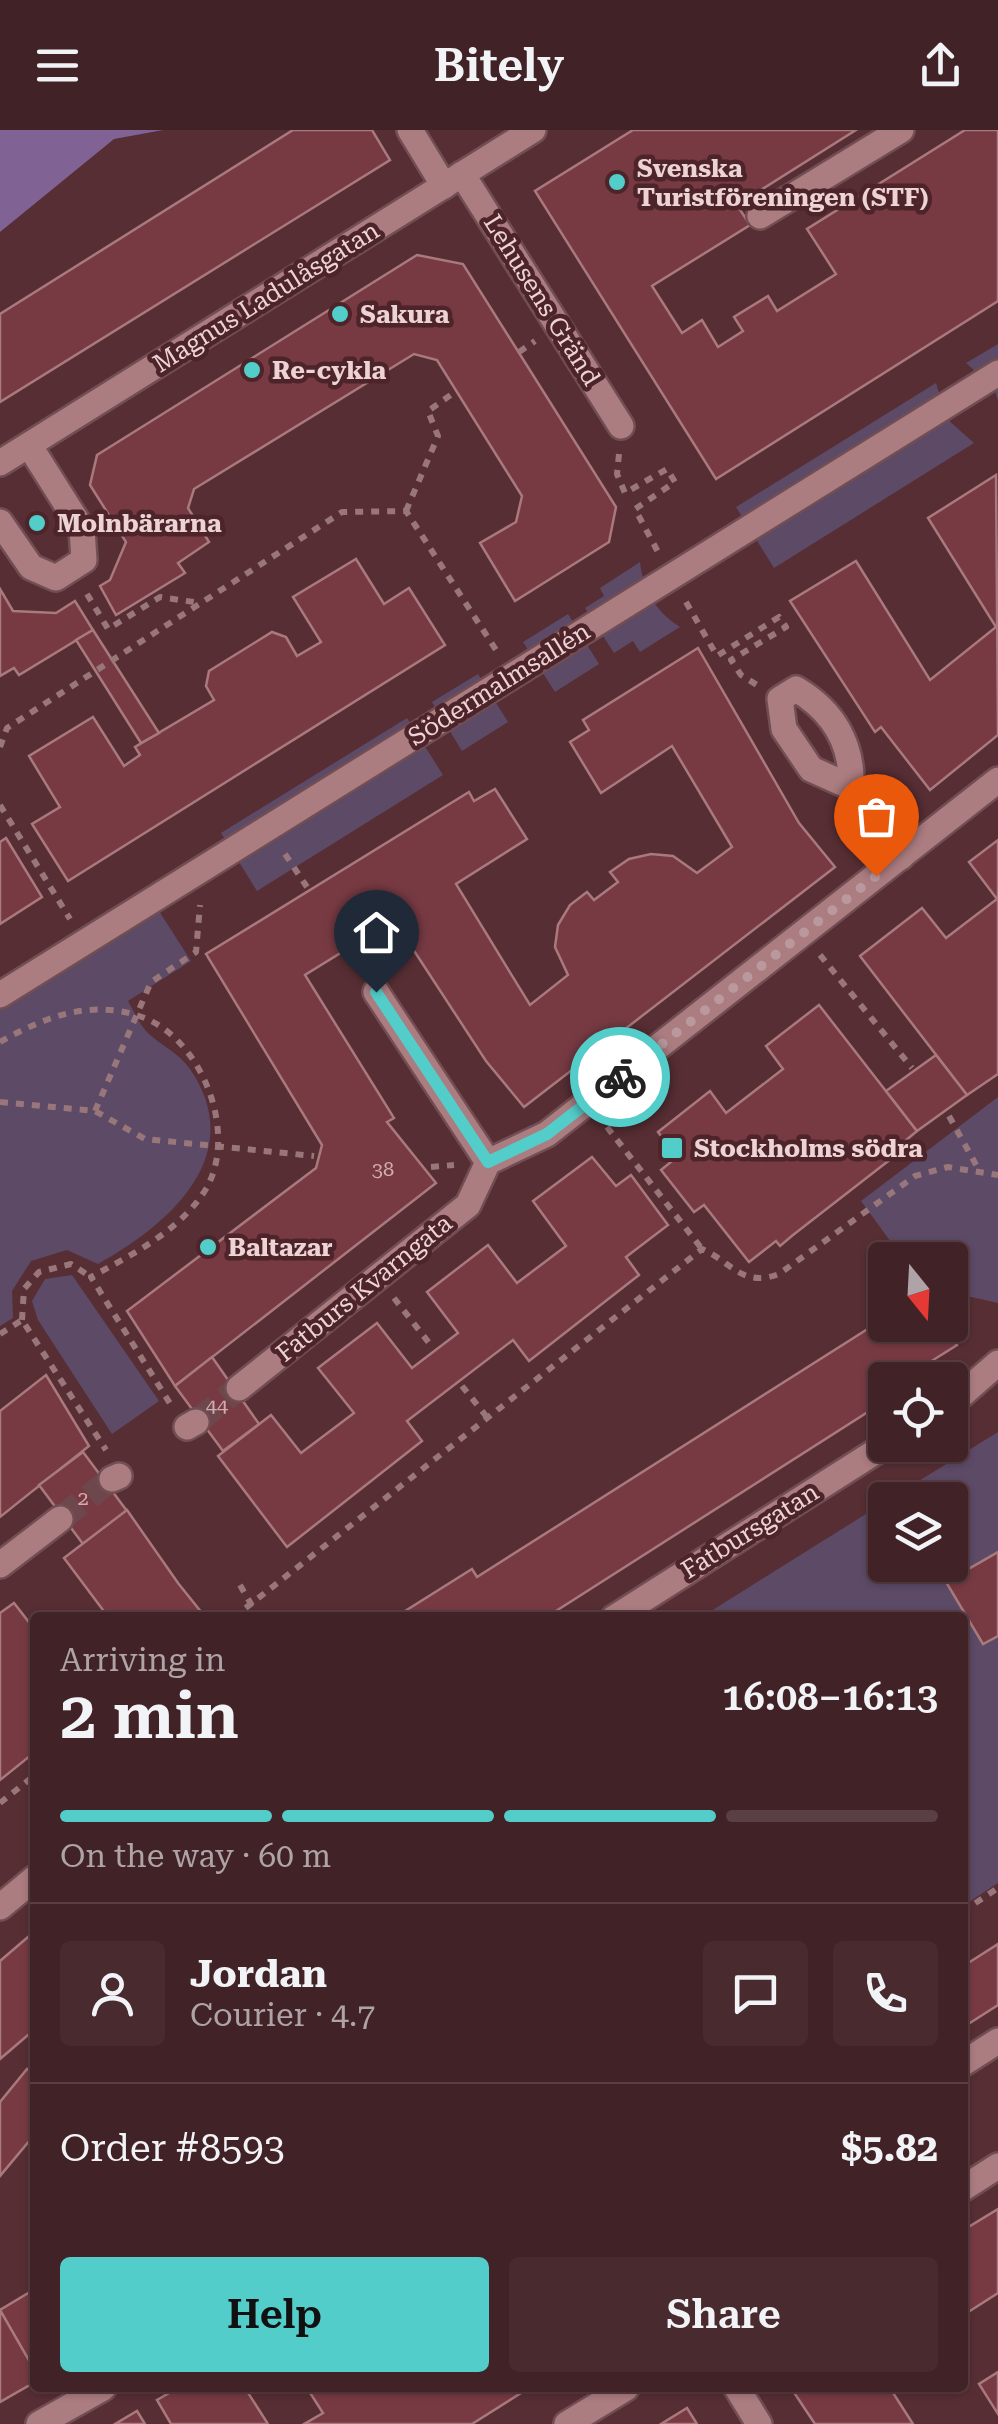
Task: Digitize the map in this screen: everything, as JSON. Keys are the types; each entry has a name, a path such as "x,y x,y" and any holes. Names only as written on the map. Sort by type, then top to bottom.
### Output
{"street":[{"name":"Lehusens Gränd","path":"410,130 453,180 622,426"},
{"name":"Magnus Ladulåsgatan","path":"0,463 533,130"},
{"path":"760,216 901,130"},
{"name":"Södermalmsallén","path":"0,995 998,372"},
{"path":"0,522 31,566 56,578 84,560 82,529 29,445"},
{"path":"376,992 488,1162 547,1134 998,780"},
{"path":"851,788 901,857"},
{"name":"Fatburs Kvarngata","path":"239,1388 468,1205 488,1162"},
{"path":"968,1389 998,1362"},
{"name":"Fatbursgatan","path":"623,1612 868,1456"},
{"path":"0,1565 60,1519"},
{"path":"0,1907 30,1882"},
{"path":"968,2060 998,2041"},
{"path":"968,2184 998,2166"},
{"path":"39,2424 96,2392"},
{"path":"566,2424 619,2392"},
{"path":"740,2392 760,2424"}],"path":[{"path":"406,511 438,436 428,411 452,394"},
{"path":"625,493 667,468 676,482 635,509"},
{"path":"0,747 7,728 342,512 406,511"},
{"path":"406,511 480,624"},
{"path":"87,594 108,629 160,597 201,603"},
{"path":"717,656 780,617 786,627 732,660"},
{"path":"0,805 53,890"},
{"path":"804,934 912,1068"},
{"path":"96,1111 152,982 196,952"},
{"path":"0,1042 36,1022 77,1009 140,1016 186,1049 214,1100 218,1146 208,1186 188,1211 140,1251 91,1277"},
{"path":"0,1102 96,1111 146,1138 314,1156"},
{"path":"588,1102 702,1248 716,1255 734,1274 764,1279 779,1274 914,1176 948,1168 998,1175"},
{"path":"949,1116 978,1170"},
{"path":"241,1612 702,1248"},
{"path":"107,1452 22,1320 24,1289 40,1272 71,1264 91,1277 172,1406"},
{"path":"378,1278 433,1348"},
{"path":"0,1334 22,1320"},
{"path":"462,1386 486,1416"},
{"path":"240,1585 256,1612"},
{"path":"0,1804 30,1780"},
{"path":"968,1908 998,1888"}],"shaded area":[{"path":"0,130 163,130 114,139 0,232"},
{"path":"998,344 998,401 994,388 966,363"},
{"path":"936,383 946,418 974,443 774,568 736,507"},
{"path":"640,562 652,599 680,627 640,652 633,641 614,653 585,608 604,596 600,588"},
{"path":"568,614 599,664 555,692 523,642"},
{"path":"478,674 508,722 462,751 432,702"},
{"path":"407,718 443,775 257,891 221,833"},
{"path":"159,911 191,961 128,1001 146,1031 190,1069 206,1100 210,1130 206,1158 193,1184 174,1208 151,1229 98,1264 67,1250 31,1261 12,1291 13,1318 0,1326 0,1009"},
{"path":"998,1097 998,1303 968,1296 968,1242 891,1242 861,1201"},
{"path":"72,1275 159,1401 112,1434 38,1320 32,1301 45,1279"},
{"path":"998,1432 998,1883 968,1903 968,1612 710,1612 868,1513 868,1582 968,1582 968,1482 917,1482 949,1462 968,1462 968,1451"}],"building":[{"path":"293,130 372,130 390,160 0,402 0,314"},
{"path":"633,130 856,130 737,205 750,225 652,286 682,333 702,320 718,347 743,331 734,317 768,296 777,311 836,274 807,229 965,130 998,130 998,301 716,479 535,191"},
{"path":"417,255 463,264 616,507 609,542 515,601 480,543 516,522 522,496 437,360 414,354 194,489 188,508 209,542 178,563 185,573 116,615 100,586 110,580 126,542 90,485 97,455"},
{"path":"996,475 998,735 930,790 881,727 875,732 790,601 856,561 930,680 996,627 928,518"},
{"path":"356,559 384,604 409,588 445,645 68,881 32,824 60,807 29,756 93,717 124,766 140,755 135,747 214,700 206,686 209,671 272,632 286,637 297,656 321,642 293,597"},
{"path":"0,589 13,611 56,613 75,601 93,630 19,675 14,668 0,676"},
{"path":"93,630 159,733 141,743 76,640"},
{"path":"698,648 799,823 835,867 524,1107 486,1061 394,920 305,975 394,1118 387,1122 436,1183 175,1386 127,1311 316,1168 322,1145 206,954 469,792 474,801 495,789 527,839 456,884 530,1005 568,975 555,947 558,925 570,905 587,892 594,900 618,882 610,872 629,859 651,854 673,856 697,873 732,847 672,746 601,793 570,742 589,730 583,720"},
{"path":"6,838 42,897 0,924 0,842"},
{"path":"998,840 998,1074 967,1095 860,956 922,908 946,938 997,899 969,862"},
{"path":"819,1005 917,1131 893,1151 896,1155 780,1246 776,1241 749,1262 704,1205 694,1212 661,1170 677,1157 658,1132 710,1091 726,1113 783,1069 766,1046"},
{"path":"936,1055 967,1095 917,1131 886,1091"},
{"path":"592,1157 616,1186 631,1175 668,1225 626,1257 639,1275 529,1361 513,1340 407,1421 422,1441 287,1547 218,1456 271,1415 301,1453 354,1413 318,1368 377,1323 412,1368 458,1333 427,1292 488,1245 517,1283 566,1246 533,1201"},
{"path":"868,1329 868,1342 957,1345 930,1362 868,1362 868,1412 554,1612 404,1612 472,1569 477,1577"},
{"path":"212,1357 259,1424 223,1451 175,1386"},
{"path":"46,1375 89,1446 0,1517 0,1411"},
{"path":"83,1452 127,1511 83,1544 39,1485"},
{"path":"127,1510 201,1612 104,1612 64,1558"},
{"path":"998,1552 998,1636 983,1644 968,1612 964,1612 946,1582 968,1582 968,1569"},
{"path":"14,1603 30,1624 30,1756 0,1780 0,1613"},
{"path":"30,1935 30,2033 0,2059 0,1961"},
{"path":"998,1944 998,2005 968,2024 968,1963"},
{"path":"27,2069 30,2071 30,2140 0,2176 0,2102"},
{"path":"998,2209 998,2293 968,2312 968,2227"},
{"path":"30,2292 30,2362 0,2310"},
{"path":"0,2310 30,2362 30,2385 0,2402"},
{"path":"998,2372 998,2414 979,2384"},
{"path":"171,2392 248,2392 268,2424 171,2424 157,2400"},
{"path":"310,2392 523,2392 472,2424 304,2424 323,2413"},
{"path":"794,2392 893,2392 913,2424 815,2424"},
{"path":"687,2408 697,2424 661,2424"},
{"path":"137,2411 145,2424 115,2424"}],"tunnel":[{"path":"196,1422 239,1388"},
{"path":"60,1519 112,1479"}],"way so far":[{"path":"620,1077 876,876"}],"place":[{"name":"Svenska Turistföreningen (STF)","path":"617,182"},
{"name":"Sakura","path":"340,314"},
{"name":"Re-cykla","path":"252,370"},
{"name":"Molnbärarna","path":"37,523"},
{"name":"Stockholms södra","path":"672,1148"},
{"name":"Baltazar","path":"208,1247"}],"route":[{"path":"376,992 488,1162 547,1134 620,1077"}]}
